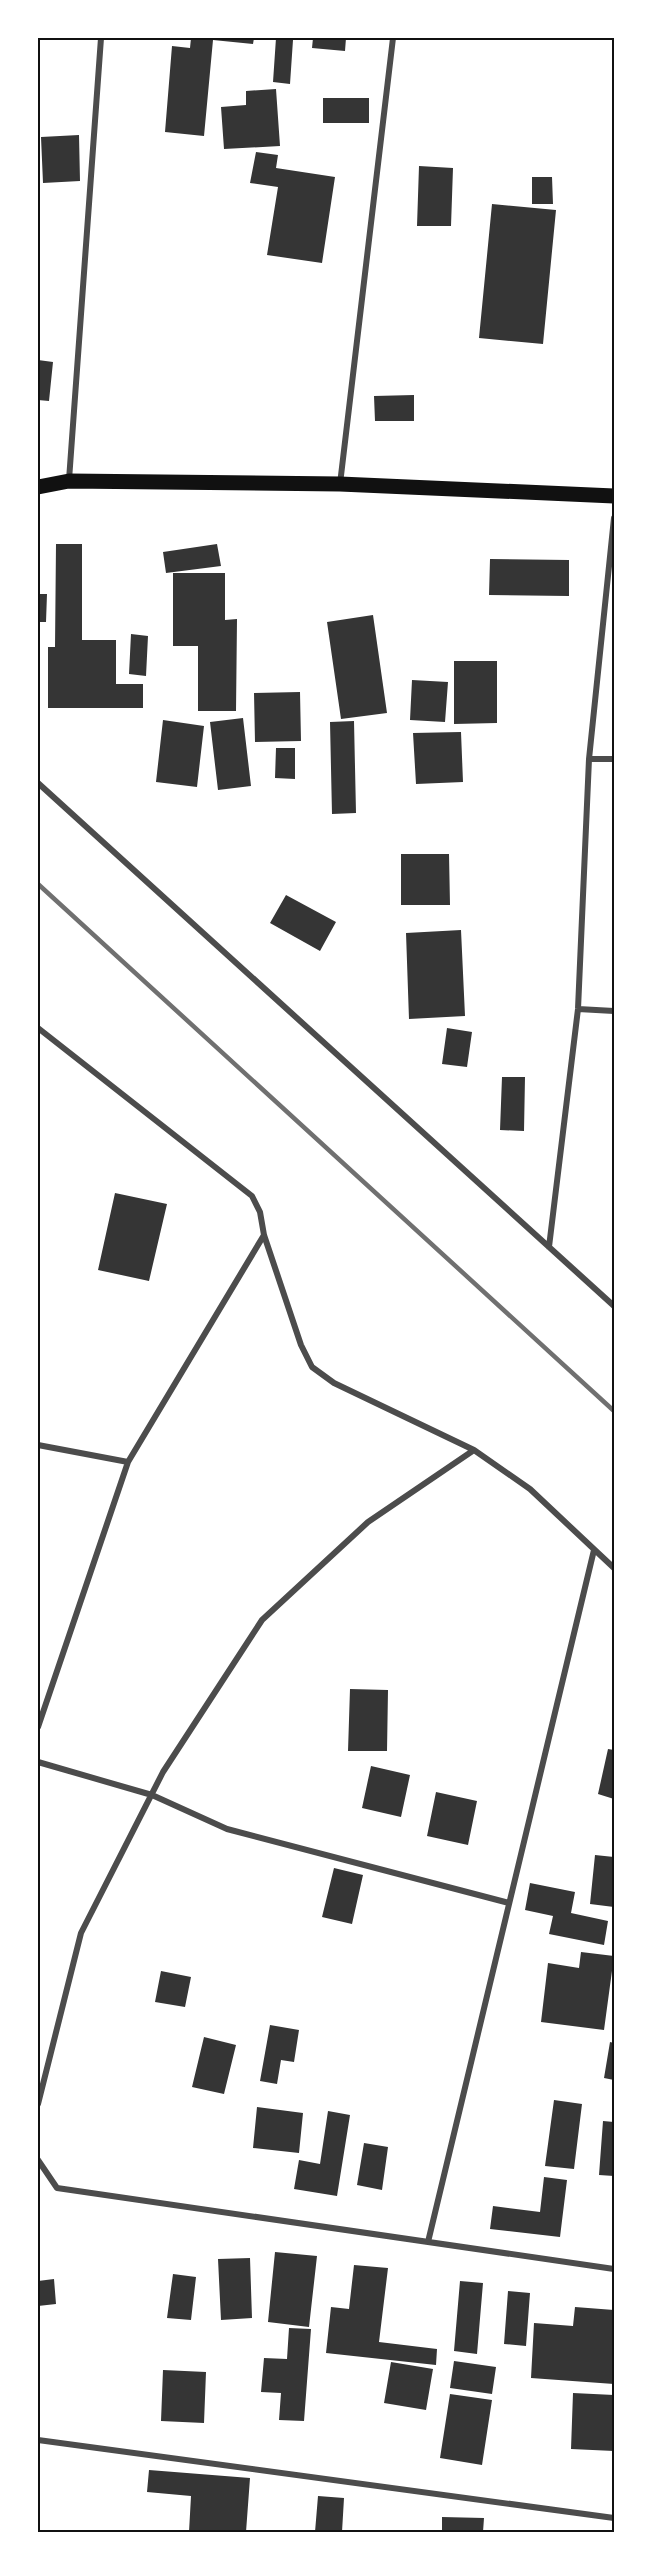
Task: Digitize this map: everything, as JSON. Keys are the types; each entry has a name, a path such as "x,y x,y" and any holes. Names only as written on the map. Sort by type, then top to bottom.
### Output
{"main road":[{"path":"38,487 69,481 340,484 615,496"}],"street":[{"path":"69,481 101,38"},
{"path":"340,484 393,38"},
{"path":"549,1247 578,1009 589,759 615,518"},
{"path":"589,759 615,759"},
{"path":"38,783 615,1306"},
{"path":"578,1009 615,1011"},
{"path":"38,1028 252,1196 260,1212 264,1236 301,1345 312,1367 334,1383 474,1449 530,1489 615,1568"},
{"path":"38,1727 129,1462 264,1236"},
{"path":"38,1445 129,1462"},
{"path":"38,2104 81,1933 164,1772 262,1620 368,1522 474,1449"},
{"path":"428,2242 594,1550"},
{"path":"38,1762 152,1795 227,1829 509,1903"},
{"path":"38,2160 57,2188 615,2269"},
{"path":"38,2440 615,2518"}],"building":[{"path":"191,38 254,38 253,44 213,40 204,136 165,132 172,46 190,48"},
{"path":"276,38 293,40 290,84 273,82"},
{"path":"313,38 346,38 345,51 312,48"},
{"path":"276,89 280,146 224,149 221,107 246,105 246,91"},
{"path":"323,98 369,98 369,123 323,123"},
{"path":"79,135 80,181 43,183 41,137"},
{"path":"256,152 278,155 276,168 335,177 322,263 267,255 278,187 250,183"},
{"path":"419,166 453,168 451,226 417,226"},
{"path":"532,177 552,177 553,204 532,204"},
{"path":"492,204 556,210 543,344 479,338"},
{"path":"38,360 53,362 49,401 38,400"},
{"path":"414,395 414,421 375,421 374,396"},
{"path":"56,544 82,544 82,640 116,640 116,684 143,684 143,708 48,708 48,647 55,647"},
{"path":"217,544 221,566 166,573 163,552"},
{"path":"490,559 569,560 569,596 489,595"},
{"path":"173,573 225,573 225,620 237,619 236,711 198,711 198,646 173,646"},
{"path":"38,594 47,594 46,622 38,622"},
{"path":"373,615 387,713 341,719 327,622"},
{"path":"131,634 148,636 146,676 129,674"},
{"path":"454,661 497,661 497,723 454,724"},
{"path":"412,680 448,682 445,722 410,720"},
{"path":"300,692 301,741 255,742 254,693"},
{"path":"243,718 251,786 218,790 210,722"},
{"path":"163,720 204,726 197,787 156,782"},
{"path":"354,721 356,813 332,814 330,722"},
{"path":"461,732 463,782 416,784 413,733"},
{"path":"276,748 295,748 295,779 275,778"},
{"path":"401,854 449,854 450,905 401,905"},
{"path":"286,895 336,922 320,951 270,923"},
{"path":"461,930 465,1016 409,1019 406,933"},
{"path":"447,1028 472,1032 467,1067 442,1064"},
{"path":"502,1077 525,1077 524,1131 500,1130"},
{"path":"115,1193 167,1204 149,1281 98,1270"},
{"path":"350,1689 388,1690 387,1751 348,1751"},
{"path":"608,1749 614,1750 614,1799 598,1794"},
{"path":"371,1766 410,1775 401,1817 362,1808"},
{"path":"436,1792 477,1801 468,1845 427,1836"},
{"path":"595,1855 614,1857 614,1907 590,1904"},
{"path":"334,1868 363,1875 352,1924 322,1917"},
{"path":"530,1883 575,1892 571,1913 608,1921 604,1945 549,1934 553,1916 525,1910"},
{"path":"581,1952 614,1956 604,2030 541,2022 548,1963 579,1968"},
{"path":"161,1971 191,1977 185,2007 155,2002"},
{"path":"270,2025 299,2030 294,2062 281,2060 277,2084 260,2081"},
{"path":"204,2037 236,2045 224,2094 192,2087"},
{"path":"610,2042 614,2043 614,2080 604,2078"},
{"path":"554,2100 582,2104 574,2169 545,2166"},
{"path":"257,2107 303,2113 299,2153 253,2148"},
{"path":"328,2111 350,2115 337,2196 294,2189 299,2160 320,2164"},
{"path":"603,2121 614,2122 614,2176 599,2175"},
{"path":"364,2143 388,2147 382,2190 357,2185"},
{"path":"544,2177 567,2180 560,2237 490,2229 493,2206 540,2212"},
{"path":"275,2252 317,2256 309,2327 268,2322"},
{"path":"250,2258 252,2318 221,2320 218,2259"},
{"path":"354,2265 388,2268 379,2342 437,2349 436,2365 326,2353 331,2307 349,2309"},
{"path":"173,2274 196,2277 191,2320 167,2318"},
{"path":"54,2279 56,2304 38,2306 38,2281"},
{"path":"460,2281 483,2283 477,2354 454,2351"},
{"path":"508,2291 530,2293 526,2346 504,2344"},
{"path":"575,2307 614,2310 614,2384 531,2378 534,2323 573,2326"},
{"path":"289,2328 311,2329 304,2421 279,2420 281,2393 261,2392 264,2358 287,2359"},
{"path":"454,2361 496,2367 492,2394 450,2388"},
{"path":"391,2362 433,2369 426,2410 384,2403"},
{"path":"163,2370 206,2372 204,2423 161,2421"},
{"path":"573,2393 614,2395 614,2451 571,2449"},
{"path":"450,2394 492,2400 482,2465 440,2458"},
{"path":"149,2470 250,2478 246,2532 189,2532 191,2496 147,2492"},
{"path":"318,2496 344,2498 342,2532 315,2532"},
{"path":"442,2517 484,2518 483,2532 442,2532"}],"railway":[{"path":"38,884 614,1411"}]}
